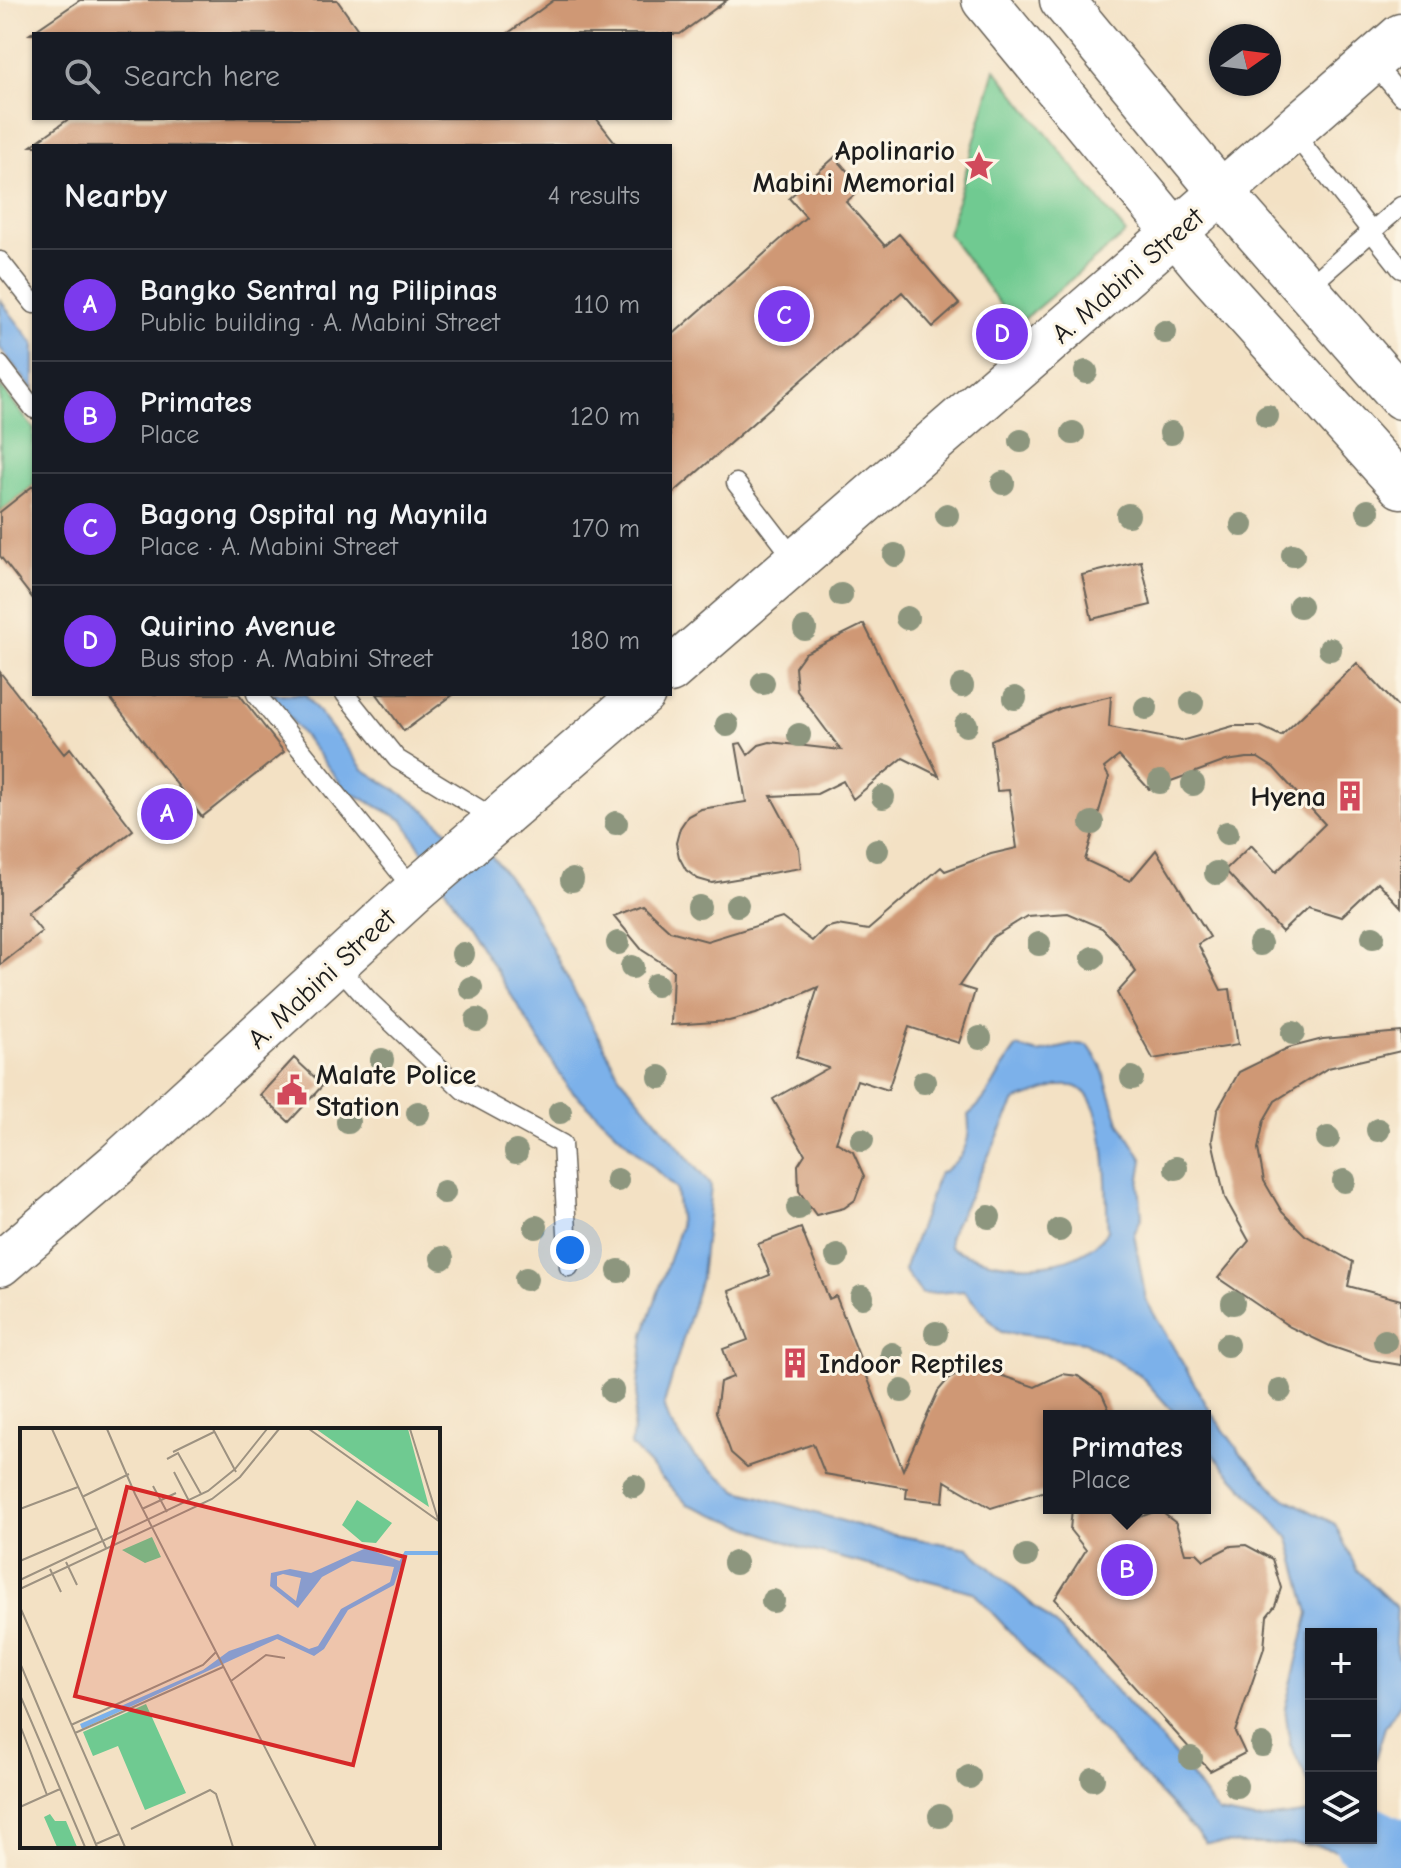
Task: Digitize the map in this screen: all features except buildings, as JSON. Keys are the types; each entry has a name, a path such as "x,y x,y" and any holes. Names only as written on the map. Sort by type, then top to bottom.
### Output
{"main road":[{"path":"984,0 1177,233 1401,486"},
{"path":"1062,0 1221,192 1401,397"},
{"name":"A. Mabini Street","path":"672,669 1386,48"},
{"name":"A. Mabini Street","path":"0,1264 337,965 423,884 641,696"}],"lane":[{"path":"1386,48 1401,96"},
{"path":"1291,130 1401,269"},
{"path":"1306,289 1401,206"},
{"path":"0,261 32,301"},
{"path":"0,365 32,406"},
{"path":"736,483 796,561"},
{"path":"258,696 423,884"},
{"path":"347,696 397,759 484,831"},
{"path":"337,965 368,1000 463,1090 562,1144 569,1267"}],"green space":[{"path":"995,69 1126,233 1016,326 948,234"},
{"path":"0,386 32,426 32,487 0,512"}],"water":[{"path":"0,300 32,341 32,388 0,348"},
{"path":"273,696 307,696 363,769 418,804 479,859 491,855 527,902 619,1075 711,1186 701,1278 664,1404 670,1423 695,1457 739,1491 884,1533 968,1548 1062,1631 1180,1761 1218,1813 1256,1820 1305,1814 1305,1844 1363,1844 1363,1856 1314,1845 1206,1843 973,1592 802,1548 687,1504 631,1446 644,1334 680,1227 676,1189 568,1087 403,820 346,790"},
{"path":"1076,1044 1088,1045 1101,1065 1119,1122 1143,1160 1139,1184 1142,1216 1134,1234 1146,1300 1210,1410 1172,1410 1139,1374 1084,1342 1001,1332 964,1291 922,1294 904,1270 939,1174 954,1163 964,1150 969,1134 968,1115 983,1100 1017,1047 1038,1053","holes":["1058,1086 1077,1087 1088,1096 1101,1131 1108,1231 1093,1246 1055,1263 1011,1265 950,1247 949,1237 1015,1101"]},
{"path":"1211,1412 1240,1452 1281,1496 1335,1524 1357,1570 1397,1608 1395,1644 1401,1665 1401,1702 1385,1727 1377,1753 1377,1628 1305,1628 1309,1613 1289,1538 1211,1453"},
{"path":"1305,1629 1305,1775 1290,1744 1285,1708"}],"waterway":[{"path":"1377,1843 1401,1855"}],"place":[{"name":"Apolinario Mabini Memorial","path":"979,166"},
{"name":"Bagong Ospital ng Maynila","path":"784,316"},
{"name":"Quirino Avenue","path":"1002,334"},
{"name":"Hyena","path":"1350,796"},
{"name":"Bangko Sentral ng Pilipinas","path":"167,814"},
{"name":"Malate Police Station","path":"292,1090"},
{"name":"Indoor Reptiles","path":"795,1363"},
{"name":"Primates","path":"1127,1570"}]}
